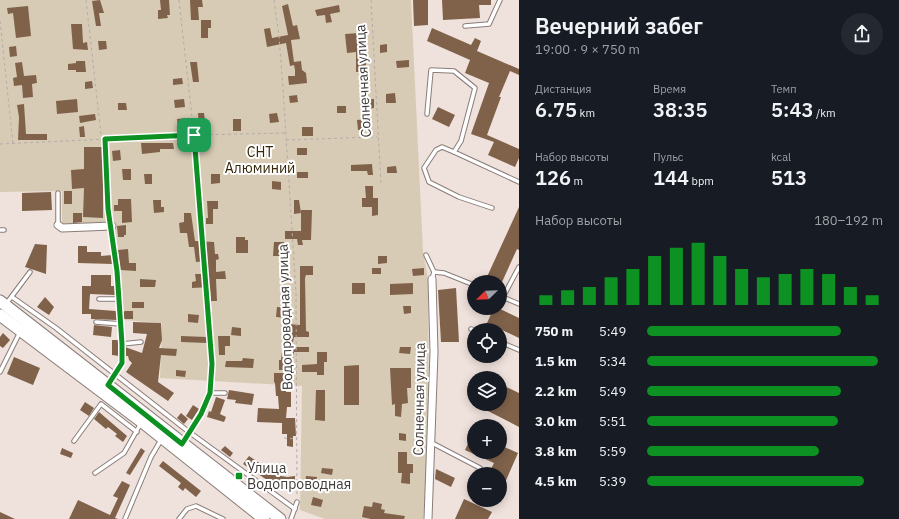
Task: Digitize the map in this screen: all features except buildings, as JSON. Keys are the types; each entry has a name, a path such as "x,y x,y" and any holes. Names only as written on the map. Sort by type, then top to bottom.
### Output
{"main road":[{"path":"6,301 182,444 280,519"},
{"path":"0,316 21,331 139,427 162,438 262,519"}],"street":[{"path":"58,226 62,228 112,226"},
{"name":"Солнечная улица","path":"428,519 432,443 434,352 433,276"}],"lane":[{"path":"465,26 489,24 500,0"},
{"path":"427,114 430,70 454,71 475,88 461,141 454,152"},
{"path":"492,208 459,197 429,182 424,168 436,150 442,147 519,182"},
{"path":"58,193 58,226"},
{"path":"108,385 122,363 121,324 112,226"},
{"path":"426,255 433,276 444,273 467,282"},
{"path":"507,286 519,267"},
{"path":"30,272 6,301 56,328 189,432 295,509"},
{"path":"99,299 119,299"},
{"path":"507,299 519,304"},
{"path":"96,322 121,324"},
{"path":"0,372 21,331"},
{"path":"122,344 141,342"},
{"path":"507,345 519,350"},
{"path":"182,444 201,414 210,393 225,394"},
{"path":"74,441 102,404 139,427 124,453 95,473"},
{"path":"124,519 151,457 162,438"},
{"path":"432,443 478,467"},
{"path":"291,519 297,502"},
{"path":"179,519 187,508 196,506 223,519"}],"path":[{"path":"86,0 102,135 105,139 108,209 112,226"},
{"path":"179,0 194,135 212,364 210,393"},
{"name":"Водопроводная улица","path":"274,0 279,36 296,293 298,439 297,502"},
{"name":"Солнечная улица","path":"371,0 381,185"},
{"path":"0,21 12,144"},
{"path":"0,144 79,142 105,139 194,135 286,133"},
{"path":"286,140 378,136"},
{"path":"284,438 298,439"}],"green space":[{"name":"СНТ Алюминий","path":"0,0 411,0 423,252 428,279 429,461 423,519 325,519 300,510 302,386 160,378 162,323 124,320 116,230 62,232 62,191 0,192"}],"place":[{"name":"Улица Водопроводная","path":"239,476"}],"route":[{"path":"194,135 212,364 210,393 201,414 182,444 108,385 122,363 122,344 117,271 112,226 108,209 105,139 194,135"}]}
